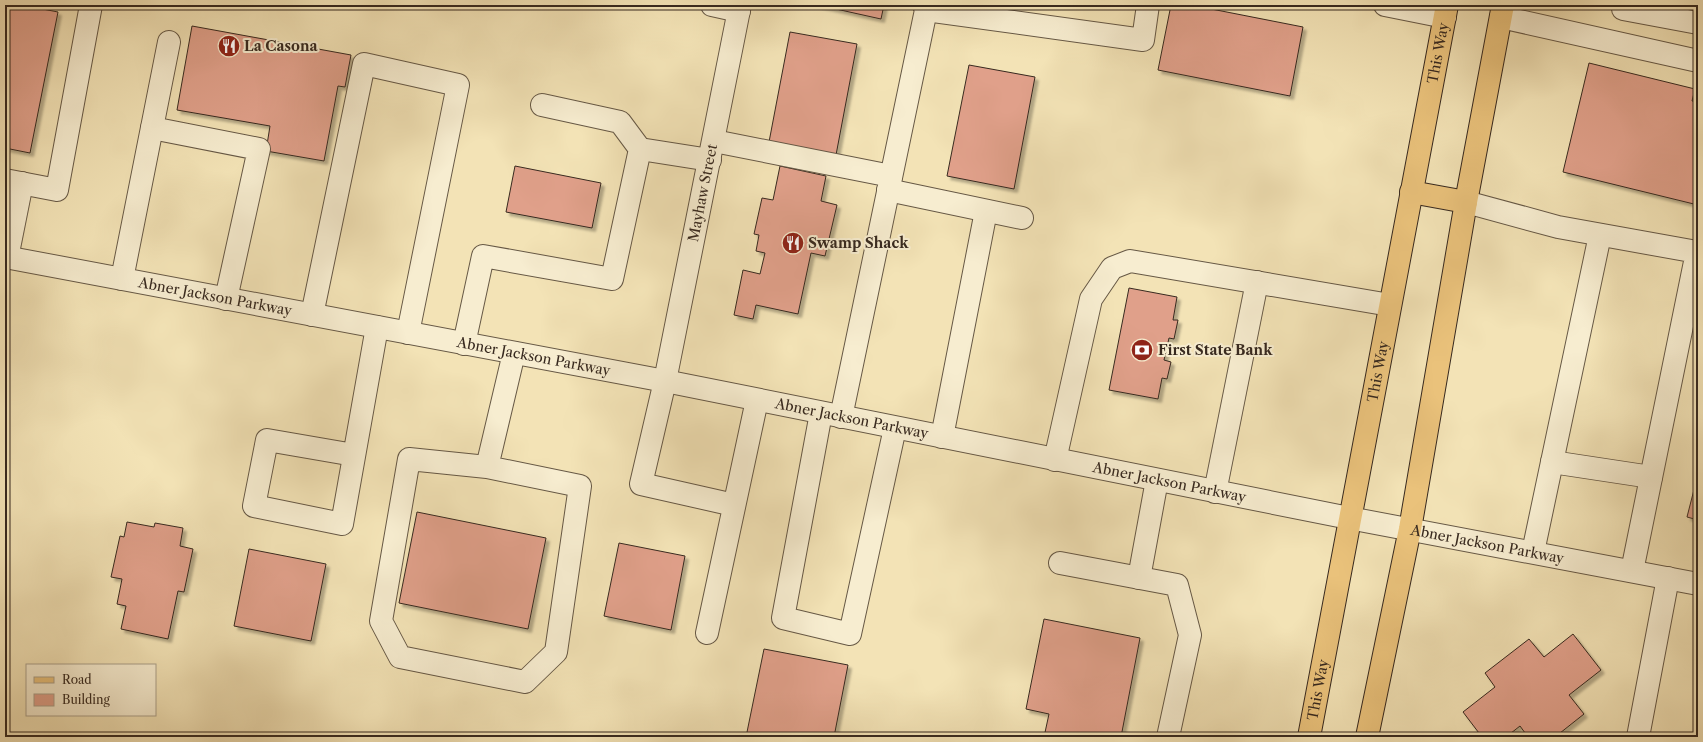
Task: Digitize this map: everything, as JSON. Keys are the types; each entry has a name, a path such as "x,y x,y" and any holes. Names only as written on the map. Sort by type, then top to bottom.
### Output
{"main road":[{"name":"This Way","path":"1309,737 1349,518 1446,11"},
{"path":"1367,737 1410,529 1466,202 1502,11"},
{"path":"1412,192 1466,202"}],"street":[{"path":"6,257 13,181 57,190 91,5"},
{"path":"712,5 740,8"},
{"path":"895,428 850,634 783,618 831,415 890,183 925,8 1143,40 1148,5"},
{"path":"1385,5 1446,11"},
{"path":"1623,5 1623,9 1698,23"},
{"name":"Mayhaw Street","path":"734,505 641,484 665,381 740,8"},
{"path":"1502,11 1698,61"},
{"path":"122,279 169,42"},
{"path":"312,315 364,64 458,85 408,333"},
{"path":"464,344 482,256 612,279 640,149 620,122 542,105"},
{"path":"152,128 259,149 226,299"},
{"path":"640,149 712,150 890,183 986,211 1022,218"},
{"path":"1466,202 1558,227 1697,252 1632,571"},
{"path":"942,437 986,211"},
{"path":"1533,552 1600,235"},
{"name":"Abner Jackson Parkway","path":"6,257 665,381 1215,492 1698,584"},
{"path":"1055,460 1091,299 1112,268 1130,261 1390,305"},
{"path":"1215,492 1257,282"},
{"path":"354,456 267,440 254,506 342,524 377,327"},
{"path":"487,467 514,353"},
{"path":"707,633 757,400"},
{"path":"409,459 487,467 580,486 556,652 525,682 400,656 381,621 409,459"},
{"path":"1552,462 1651,477"},
{"path":"1139,578 1158,480"},
{"path":"1060,563 1177,585 1190,635 1168,737"},
{"path":"1638,737 1668,578"}],"building":[{"path":"5,5 22,5 58,12 30,153 5,148"},
{"path":"818,5 884,5 881,19"},
{"path":"1171,5 1191,5 1303,27 1290,96 1158,70"},
{"path":"192,26 351,55 345,87 338,86 324,161 266,151 270,126 177,110"},
{"path":"790,32 857,44 836,155 769,142"},
{"path":"1589,63 1695,89 1692,101 1698,102 1698,205 1563,172"},
{"path":"969,65 1035,77 1014,189 947,176"},
{"path":"515,166 601,183 592,228 506,212"},
{"name":"Swamp Shack","path":"780,166 826,176 821,201 837,205 825,256 811,253 798,314 756,305 753,319 734,315 743,270 760,274 765,253 756,251 759,235 754,234 762,198 773,200"},
{"name":"First State Bank","path":"1129,288 1177,297 1173,320 1178,320 1174,339 1169,338 1164,360 1171,362 1167,379 1162,378 1158,399 1109,390"},
{"path":"1698,474 1698,520 1687,517"},
{"path":"417,512 546,538 528,629 399,603"},
{"path":"127,522 154,527 155,523 183,528 180,546 193,549 184,592 178,591 168,639 121,629 126,606 117,604 122,579 111,577 120,536 124,537"},
{"path":"619,543 685,556 671,630 604,616"},
{"path":"249,549 326,564 311,641 234,626"},
{"path":"1044,619 1140,638 1121,737 1044,737 1049,714 1026,709"},
{"path":"1573,634 1601,670 1569,695 1584,714 1555,737 1528,737 1520,726 1506,737 1482,737 1463,712 1495,687 1485,673 1529,639 1544,657"},
{"path":"764,649 848,665 834,737 746,737"}],"place":[{"name":"La Casona","path":"229,46"},
{"name":"Swamp Shack","path":"793,243"},
{"name":"First State Bank","path":"1142,350"}]}
